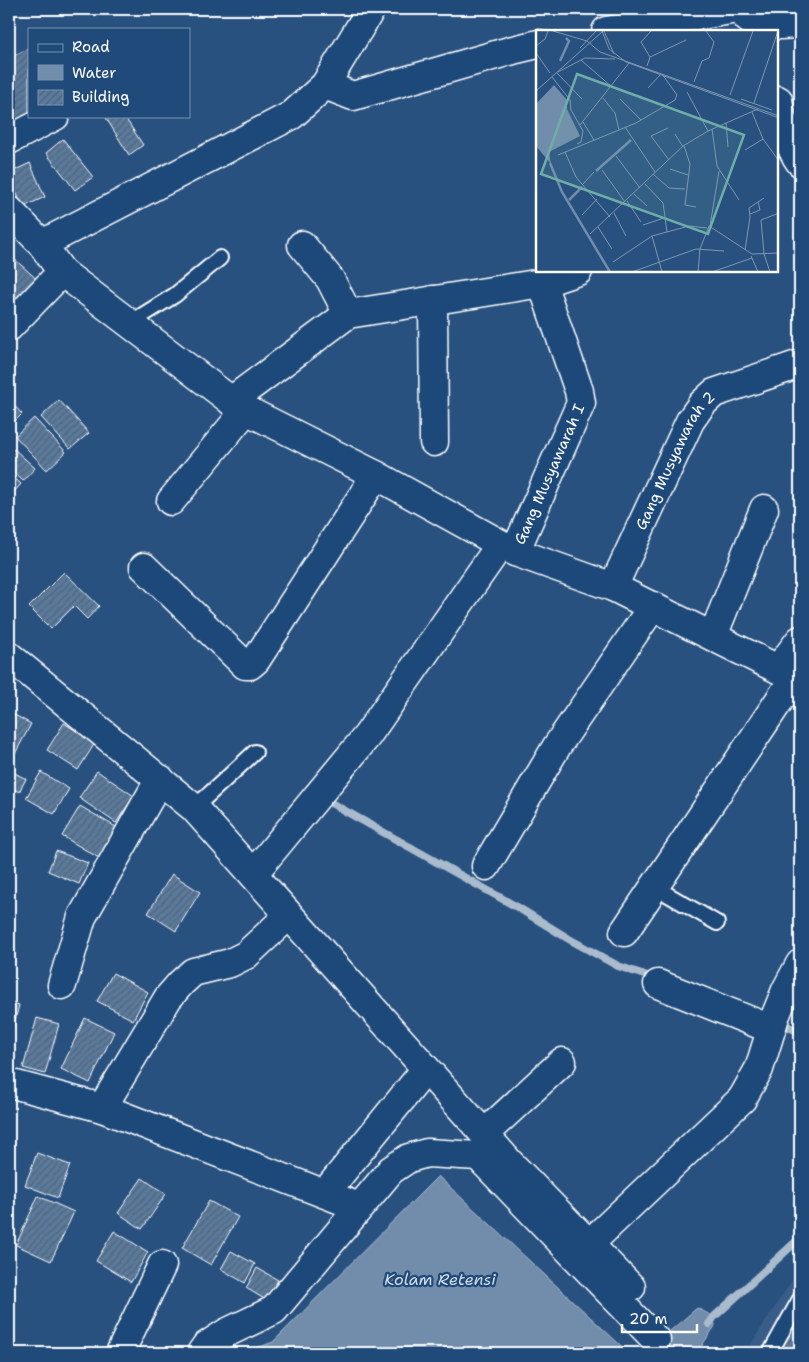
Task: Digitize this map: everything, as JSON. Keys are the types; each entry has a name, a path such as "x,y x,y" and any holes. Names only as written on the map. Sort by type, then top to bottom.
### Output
{"street":[{"path":"42,244 292,115 325,85 371,9"},
{"path":"612,30 737,9"},
{"path":"743,9 744,14 750,21 765,28 800,24"},
{"path":"325,85 353,96 536,44"},
{"path":"779,106 792,147 800,162"},
{"path":"9,140 51,118"},
{"path":"9,210 42,244 62,272 238,406 376,475 508,549 613,587 791,675"},
{"path":"302,245 330,279 348,314"},
{"path":"9,327 62,272"},
{"path":"171,501 238,406 348,314 542,283 575,272"},
{"name":"Gang Musyawarah I","path":"253,874 367,736 508,549 581,403 579,391 542,283"},
{"path":"433,300 434,442"},
{"name":"Gang Musyawarah 2","path":"613,587 690,421 702,404 714,394 800,364"},
{"path":"144,567 245,665 250,665 256,660 376,475"},
{"path":"714,636 764,509"},
{"path":"486,866 557,746 653,606"},
{"path":"624,932 791,675 800,640"},
{"path":"9,656 194,808 484,1134 631,1286"},
{"path":"62,985 82,917 160,780"},
{"path":"102,1108 168,998 181,983 193,972 230,963 246,955 289,915"},
{"path":"590,1244 742,1099 759,1069 786,990 800,964"},
{"path":"658,984 773,1024"},
{"path":"484,1134 562,1062"},
{"path":"325,1194 426,1069"},
{"path":"9,1083 102,1108 359,1207"},
{"path":"201,1353 206,1346 226,1333 274,1310 391,1170 409,1158 427,1153 478,1156 656,1340"},
{"path":"120,1353 162,1265"}],"lane":[{"path":"130,323 175,295 220,258"},
{"path":"194,808 255,752"},
{"path":"653,886 717,923"},
{"path":"770,1353 800,1299"}],"shaded area":[{"path":"800,1268 800,1353 745,1353"}],"water":[{"name":"Kolam Retensi","path":"438,1176 629,1353 243,1353 273,1342"},
{"path":"697,1308 714,1317 715,1326 697,1353 644,1353"}],"building":[{"path":"28,48 28,116 9,126 9,58"},
{"path":"106,118 125,118 143,145 129,155"},
{"path":"63,139 93,177 75,190 46,153"},
{"path":"30,163 45,197 23,207 9,177 9,173"},
{"path":"11,256 41,283 9,320 9,258"},
{"path":"9,400 22,414 9,427"},
{"path":"59,400 89,433 70,449 41,417"},
{"path":"34,418 66,452 47,470 15,436"},
{"path":"14,449 35,468 23,481 9,468 9,455"},
{"path":"9,473 21,484 12,494 9,491"},
{"path":"64,572 99,606 87,619 74,606 51,629 29,607"},
{"path":"9,712 31,724 9,765"},
{"path":"64,723 95,743 78,770 47,750"},
{"path":"9,770 26,779 19,792 9,786"},
{"path":"97,771 134,796 116,823 79,798"},
{"path":"41,772 69,789 54,814 26,798"},
{"path":"80,806 121,830 104,861 62,836"},
{"path":"56,851 88,863 79,884 48,871"},
{"path":"172,874 200,892 176,931 148,913"},
{"path":"113,973 148,992 133,1020 97,1001"},
{"path":"9,1002 19,1005 9,1045"},
{"path":"37,1018 59,1024 45,1074 23,1068"},
{"path":"85,1018 114,1032 90,1083 61,1069"},
{"path":"37,1153 70,1165 58,1198 25,1185"},
{"path":"142,1178 166,1194 142,1229 118,1213"},
{"path":"38,1196 74,1212 51,1261 16,1245"},
{"path":"209,1201 238,1217 211,1265 182,1248"},
{"path":"114,1231 148,1252 131,1282 96,1261"},
{"path":"231,1251 255,1264 245,1283 221,1269"},
{"path":"257,1268 278,1280 266,1300 246,1288"},
{"path":"800,1311 800,1353 777,1353"}],"waterway":[{"path":"331,803 618,966 656,979"},
{"path":"778,1022 800,1032"},
{"path":"709,1324 714,1317 800,1238"}]}
